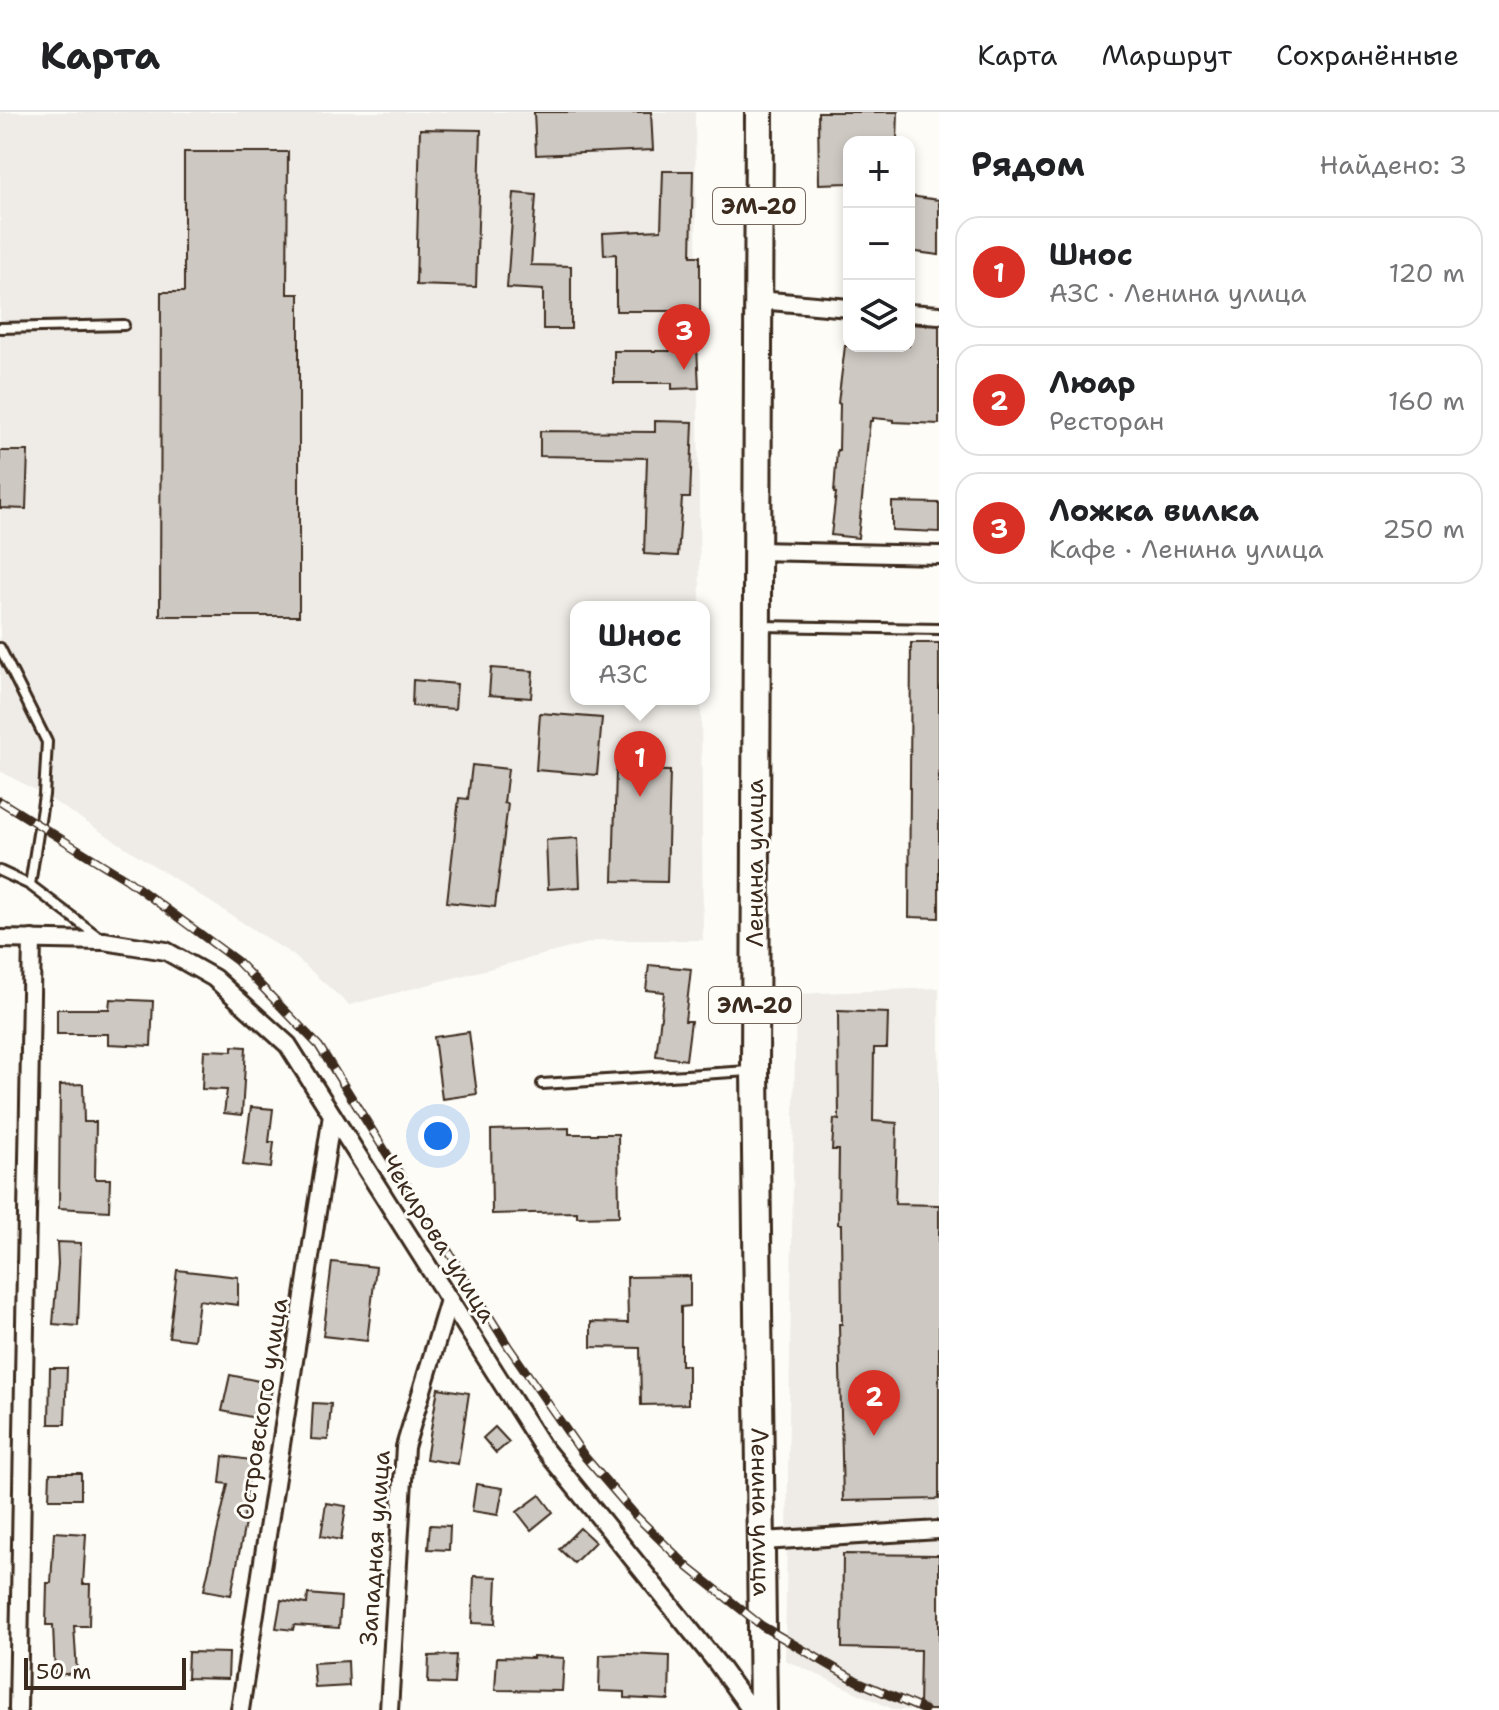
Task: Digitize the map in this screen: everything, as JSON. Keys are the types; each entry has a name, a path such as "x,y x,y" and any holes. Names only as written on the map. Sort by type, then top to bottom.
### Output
{"main road":[{"name":"Ленина улица","path":"759,112 755,1071 763,1710"}],"street":[{"path":"759,300 843,307"},
{"path":"915,313 939,315"},
{"path":"756,551 939,555"},
{"name":"Чекирова улица","path":"0,939 104,941 166,951 214,978 288,1045 541,1445 717,1663 751,1710"},
{"path":"18,1710 32,939"},
{"name":"Островского улица","path":"240,1710 332,1115"},
{"name":"Западная улица","path":"389,1710 405,1447 449,1300"},
{"path":"763,1541 939,1530"}],"lane":[{"path":"0,328 124,325"},
{"path":"756,626 939,629"},
{"path":"0,648 47,742 44,795 30,885"},
{"path":"0,871 30,885 104,941"},
{"path":"542,1084 755,1071"}],"shaded area":[{"path":"0,112 695,112 700,601 570,601 570,705 701,705 703,940 600,940 349,1005 293,955 44,795 0,771"},
{"path":"939,988 939,1710 895,1710 785,1660 796,994"}],"building":[{"path":"534,112 651,112 653,150 536,155"},
{"path":"818,112 898,112 897,136 843,136 843,183 819,184"},
{"path":"420,129 481,130 476,287 416,285"},
{"path":"184,152 288,152 287,294 299,294 299,616 160,616 161,292 184,292"},
{"path":"663,171 693,171 691,256 700,256 700,311 616,311 616,254 604,255 603,233 661,230"},
{"path":"514,193 536,195 531,265 571,266 571,329 543,329 543,290 507,288"},
{"path":"915,197 939,200 939,255 915,252"},
{"path":"915,324 939,326 939,424 873,418 870,421 858,538 831,535 839,450 838,403 844,352 915,352"},
{"path":"697,347 699,388 672,389 672,383 614,383 614,351 670,351 670,348"},
{"path":"655,421 693,422 690,498 682,498 678,556 644,554 647,458 540,456 540,431 655,432"},
{"path":"0,451 28,451 26,509 0,508"},
{"path":"892,502 939,503 939,532 892,530"},
{"path":"911,643 939,643 939,918 909,917"},
{"path":"491,668 533,671 531,698 489,695"},
{"path":"413,680 457,684 455,709 412,706"},
{"path":"540,713 602,718 597,775 536,770"},
{"path":"472,765 508,769 504,803 508,804 495,907 447,902 459,798 468,799"},
{"path":"616,770 670,771 667,882 613,881"},
{"path":"578,838 580,887 548,889 546,840"},
{"path":"649,965 691,969 685,1021 691,1021 686,1060 656,1056 664,992 646,990"},
{"path":"110,999 153,1001 151,1046 108,1044 108,1034 57,1034 57,1009 109,1009"},
{"path":"838,1011 888,1013 887,1048 874,1048 873,1121 897,1123 895,1204 939,1205 939,1499 843,1501 839,1150 832,1150 834,1119 839,1120"},
{"path":"469,1032 477,1094 442,1099 434,1037"},
{"path":"232,1046 246,1047 242,1115 224,1113 227,1090 202,1089 204,1050 232,1051"},
{"path":"83,1084 84,1122 96,1122 95,1179 110,1179 109,1211 59,1208 60,1085"},
{"path":"251,1107 273,1109 269,1142 274,1142 271,1168 243,1165"},
{"path":"569,1128 569,1134 618,1134 619,1216 577,1217 577,1212 492,1214 491,1130"},
{"path":"57,1242 81,1243 78,1326 53,1324"},
{"path":"332,1262 376,1267 367,1341 323,1336"},
{"path":"177,1270 238,1277 238,1305 199,1300 194,1340 169,1337"},
{"path":"690,1276 690,1306 681,1307 681,1365 688,1365 688,1404 641,1405 640,1348 591,1347 591,1322 628,1323 627,1277"},
{"path":"50,1368 67,1368 65,1424 49,1424"},
{"path":"230,1375 273,1384 265,1420 222,1411"},
{"path":"438,1388 469,1393 458,1464 426,1459"},
{"path":"313,1403 331,1404 328,1440 311,1439"},
{"path":"495,1427 509,1442 496,1453 483,1438"},
{"path":"223,1456 251,1460 246,1518 231,1595 204,1590 228,1484 220,1483"},
{"path":"50,1473 81,1473 81,1499 49,1499"},
{"path":"476,1484 503,1488 498,1515 472,1511"},
{"path":"540,1495 553,1512 531,1530 517,1512"},
{"path":"326,1503 346,1506 341,1540 321,1536"},
{"path":"430,1525 450,1526 449,1550 428,1549"},
{"path":"580,1528 595,1542 574,1563 559,1549"},
{"path":"54,1532 86,1534 83,1584 90,1584 89,1626 74,1626 77,1673 55,1675 53,1625 46,1625 47,1583 51,1583"},
{"path":"843,1554 939,1555 939,1710 919,1710 920,1650 842,1648"},
{"path":"474,1576 497,1577 495,1624 472,1623"},
{"path":"308,1594 341,1597 339,1628 294,1625 293,1630 276,1628 281,1600 307,1604"},
{"path":"188,1652 229,1653 228,1679 187,1678"},
{"path":"456,1655 454,1684 428,1683 429,1656"},
{"path":"600,1655 670,1656 669,1700 625,1698 625,1692 599,1691"},
{"path":"497,1657 564,1658 562,1691 495,1690"},
{"path":"348,1661 349,1686 315,1688 313,1663"}],"railway":[{"path":"0,801 126,879 237,961 319,1046 508,1346 585,1457 636,1516 689,1568 762,1626 857,1681 924,1710"}],"place":[{"name":"Ложка вилка","path":"684,370"},
{"name":"Шнос","path":"640,797"},
{"name":"Люар","path":"874,1436"}]}
